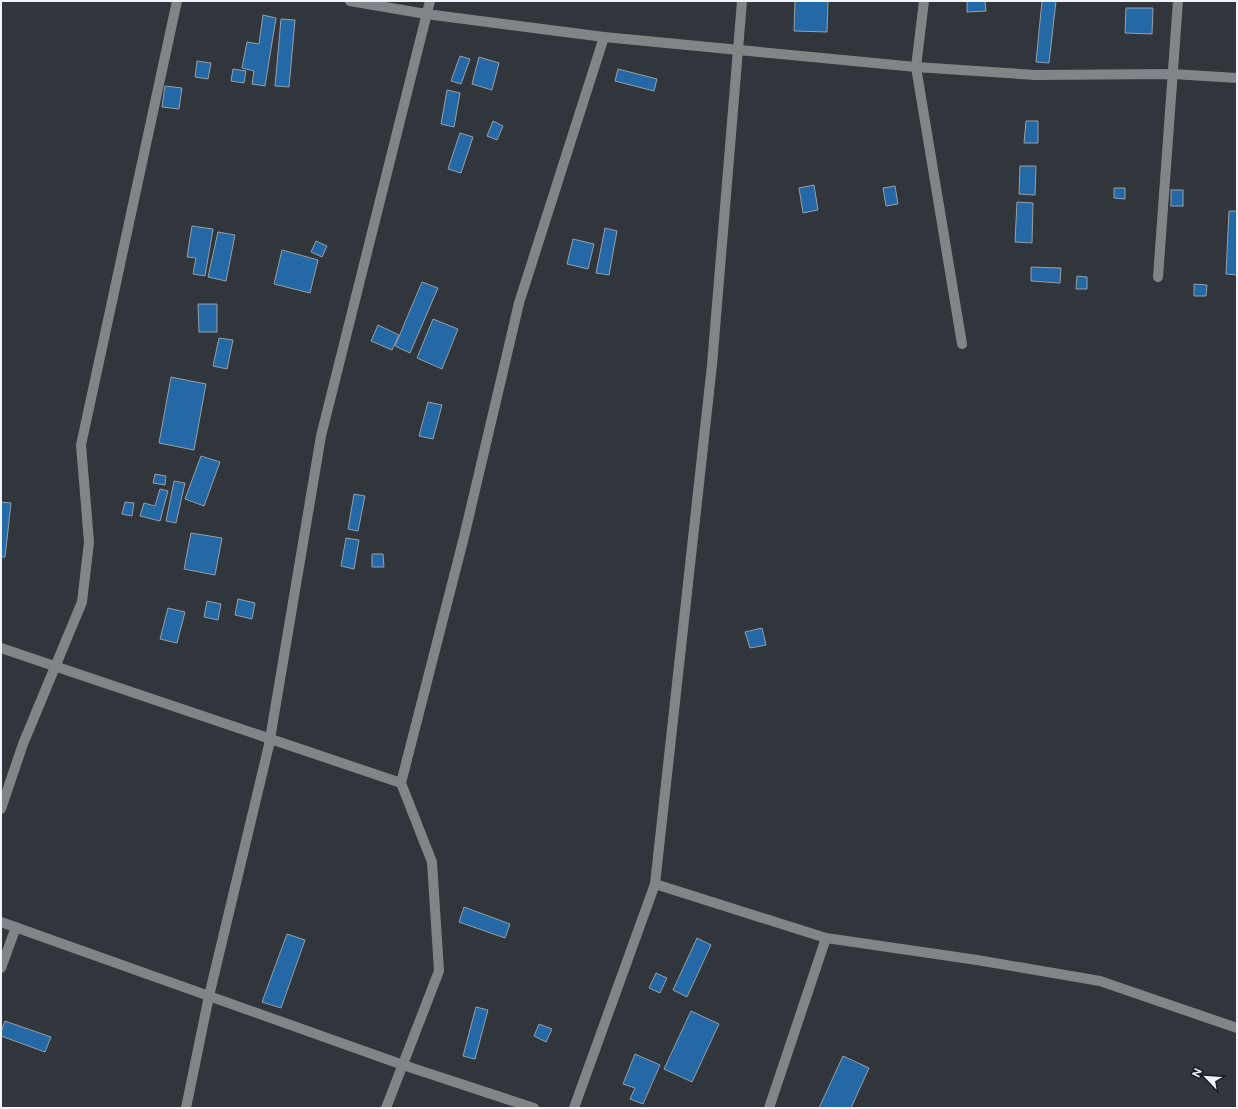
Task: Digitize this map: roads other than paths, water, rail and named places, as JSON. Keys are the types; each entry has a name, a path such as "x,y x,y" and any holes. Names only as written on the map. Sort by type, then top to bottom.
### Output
{"street":[{"path":"1,809 23,744 82,602 89,542 81,445 177,1"},
{"path":"350,1 426,14 604,37 916,67 1034,75 1173,74 1237,78"},
{"path":"186,1108 209,996 270,739 320,436 430,1"},
{"path":"574,1108 655,884 712,365 742,1"},
{"path":"924,1 916,67 962,344"},
{"path":"1158,277 1178,1"},
{"path":"386,1108 439,971 432,862 401,783 464,537 519,303 604,37"},
{"path":"1,648 401,783"},
{"path":"655,884 826,938 977,960 1100,981 1237,1028"},
{"path":"1,922 403,1065 534,1108"},
{"path":"1,968 16,927"},
{"path":"769,1108 826,938"}]}
